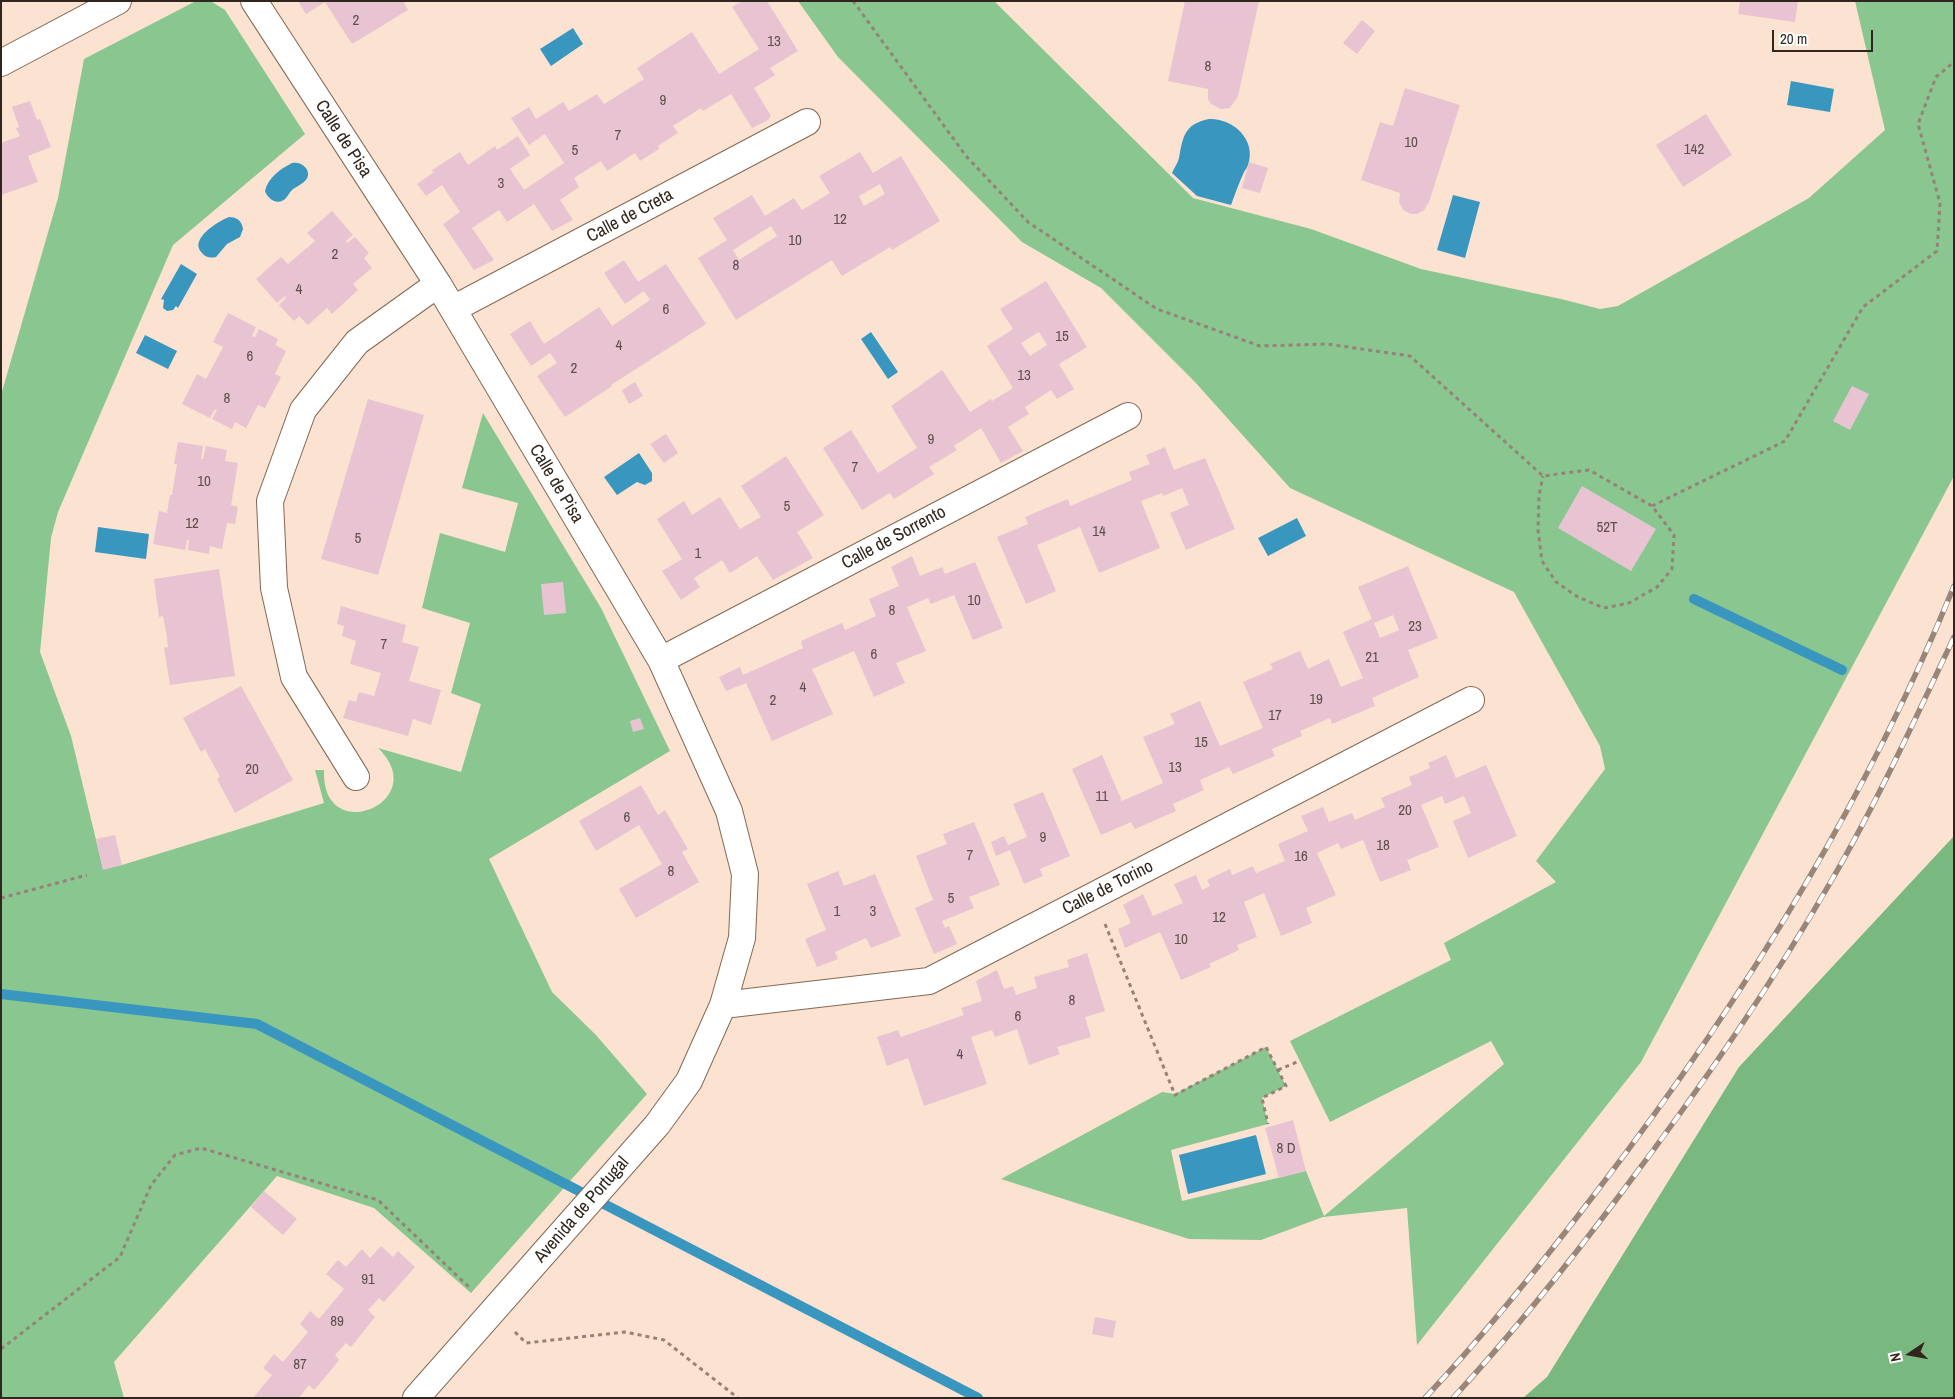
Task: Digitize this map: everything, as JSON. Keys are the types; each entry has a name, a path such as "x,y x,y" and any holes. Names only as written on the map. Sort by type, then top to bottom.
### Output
{"street":[{"path":"1,63 118,1"},
{"name":"Calle de Pisa","path":"254,1 438,284 661,660 729,811 745,874 742,938 723,1005"},
{"name":"Calle de Creta","path":"453,309 807,122"},
{"path":"356,777 294,677 274,588 270,501 303,410 357,342 438,284"},
{"name":"Calle de Sorrento","path":"661,660 1128,416"},
{"name":"Calle de Torino","path":"723,1005 929,981 1471,700"},
{"name":"Avenida de Portugal","path":"416,1398 657,1125 689,1081 723,1005"}],"path":[{"path":"853,1 966,156 1028,222 1157,308 1260,346 1327,344 1410,356 1543,476 1589,470 1652,506 1674,535 1672,569 1657,587 1629,603 1604,608 1578,598 1556,582 1542,561 1538,530 1539,495 1543,476"},
{"path":"1652,506 1785,441 1863,307 1937,250 1940,203 1918,124 1936,77 1954,62"},
{"path":"1,898 87,875"},
{"path":"1093,896 1175,1094 1266,1047 1286,1086 1262,1098 1268,1124"},
{"path":"1278,1070 1297,1062"},
{"path":"1,1349 120,1257 150,1185 175,1155 202,1148 378,1200 526,1343 625,1332 664,1340 738,1398"}],"green space":[{"path":"196,1 212,2 225,10 305,134 173,245 58,512 51,538 40,652 71,736 103,869 122,865 324,803 315,770 324,770 328,794 339,807 355,812 371,809 385,800 393,785 392,768 378,748 461,772 481,704 451,693 470,623 422,608 440,533 505,552 518,503 462,488 483,413 601,608 670,751 489,859 552,992 596,1035 647,1094 471,1293 374,1208 277,1176 114,1362 124,1398 1,1398 1,395 58,198 84,59"},
{"path":"798,1 994,1 1193,198 1311,229 1421,269 1600,309 1618,306 1809,198 1885,130 1855,1 1954,1 1954,476 1641,1062 1417,1345 1407,1208 1323,1217 1261,1240 1189,1239 1001,1179 1162,1092 1175,1094 1266,1047 1286,1086 1262,1098 1268,1124 1171,1150 1182,1201 1306,1171 1324,1216 1504,1064 1491,1041 1330,1122 1290,1041 1451,960 1444,943 1556,882 1536,861 1605,769 1600,746 1514,592 1290,488 1195,382 1101,288 1022,242 838,57"},
{"path":"1954,836 1954,1398 1523,1398 1547,1377 1739,1067"}],"water":[{"path":"573,28 583,44 551,66 540,49"},
{"path":"1791,81 1834,89 1830,112 1787,105"},
{"path":"1209,119 1226,122 1234,127 1241,132 1249,147 1248,165 1231,205 1197,196 1172,173 1186,132 1194,124"},
{"path":"292,163 299,163 304,166 308,176 304,182 291,191 283,200 280,202 274,201 266,194 267,186 275,174"},
{"path":"1453,195 1480,202 1465,258 1437,250"},
{"path":"229,217 237,219 242,224 243,229 240,237 227,244 216,257 205,256 199,248 199,242 202,237 212,226"},
{"path":"181,264 197,274 178,308 176,306 173,310 167,311 163,308 164,300 161,299"},
{"path":"871,332 898,372 888,379 861,339"},
{"path":"145,335 177,351 168,369 136,353"},
{"path":"639,453 652,473 652,481 645,485 637,482 617,495 604,477"},
{"path":"1297,518 1306,536 1268,556 1258,538"},
{"path":"98,527 149,534 146,559 95,552"},
{"path":"1256,1135 1266,1174 1188,1194 1179,1155"}],"building":[{"path":"298,1 403,1 408,10 352,44 325,2 306,14"},
{"path":"742,1 767,1 798,51 770,68 775,75 754,88 771,116 768,120 752,128 731,94 703,111 701,108 673,126 678,133 658,146 659,149 640,161 635,153 607,171 601,161 574,178 579,187 560,200 573,220 552,231 534,204 507,222 499,210 472,228 494,260 474,270 443,224 460,212 442,185 426,196 417,184 434,172 432,170 460,152 468,165 495,146 497,150 518,136 530,155 510,169 524,190 564,163 545,134 529,145 511,118 529,107 536,119 563,102 569,111 597,94 604,104 644,79 637,68 692,32 719,74 759,49 732,7"},
{"path":"1185,1 1259,1 1238,96 1230,108 1221,109 1211,104 1208,99 1208,89 1168,81"},
{"path":"1740,1 1798,1 1795,22 1738,14"},
{"path":"1362,20 1375,31 1357,54 1343,43"},
{"path":"1405,88 1460,105 1429,202 1424,210 1417,214 1411,214 1403,210 1399,202 1400,193 1361,180 1380,122 1393,126"},
{"path":"30,101 37,120 40,119 51,147 28,156 38,182 1,195 1,143 20,136 16,128 19,127 12,107"},
{"path":"1706,114 1732,155 1683,187 1656,145"},
{"path":"860,152 873,173 901,156 940,221 892,250 890,247 842,276 832,260 736,320 698,258 727,240 713,218 752,195 765,216 794,198 802,210 830,193 819,176","holes":["880,184 885,194 864,206 859,196","771,226 777,236 739,260 733,250"]},
{"path":"1249,162 1268,168 1260,193 1242,188"},
{"path":"332,211 353,235 346,241 347,243 355,237 369,253 364,258 372,268 353,284 358,290 332,314 327,308 308,325 299,316 294,321 279,305 286,298 285,296 277,303 256,279 281,257 288,264 315,241 307,233"},
{"path":"624,260 638,282 666,264 706,324 565,417 537,376 557,363 550,353 531,366 510,334 530,321 544,344 599,307 612,326 650,300 644,291 625,304 604,273"},
{"path":"1046,281 1087,347 1059,364 1074,389 1057,399 1051,390 1025,407 1029,414 1008,427 1023,451 1001,463 981,428 954,446 957,450 929,467 934,474 894,499 890,493 862,510 823,448 851,430 878,473 917,448 891,406 942,370 970,412 1013,388 987,346 1013,329 1000,309","holes":["1039,332 1047,345 1030,356 1021,343"]},
{"path":"228,313 256,327 252,336 255,337 259,329 278,339 275,345 286,351 275,374 281,377 265,408 258,405 246,428 235,422 232,429 212,419 217,410 215,409 210,418 182,404 197,374 206,379 223,347 213,342"},
{"path":"635,382 643,396 629,404 622,390"},
{"path":"1852,386 1869,394 1850,430 1833,421"},
{"path":"368,399 424,415 378,575 321,559"},
{"path":"666,434 678,453 664,463 650,444"},
{"path":"178,442 203,446 201,459 203,459 206,446 227,450 225,461 238,463 231,505 238,507 235,524 227,523 222,549 210,546 209,554 188,550 189,540 187,540 185,550 153,544 159,511 167,513 170,495 172,495"},
{"path":"1165,447 1174,470 1205,458 1235,529 1186,550 1170,513 1189,505 1182,488 1163,496 1162,493 1141,501 1160,548 1099,573 1080,527 1037,545 1056,591 1026,604 997,537 1028,524 1025,517 1046,508 1068,499 1070,506 1132,480 1129,472 1150,464 1146,455"},
{"path":"786,456 824,515 797,532 813,558 773,580 757,556 730,573 722,560 694,578 700,587 681,600 662,571 682,559 657,519 684,501 692,515 720,497 740,529 761,517 741,486"},
{"path":"1582,486 1656,529 1631,571 1558,528"},
{"path":"912,556 920,576 942,567 945,574 975,562 1003,628 973,640 954,595 931,604 928,598 907,607 926,651 896,663 905,683 874,697 854,651 812,669 833,714 772,741 746,683 726,691 719,677 740,667 743,675 803,648 801,641 821,632 842,623 845,630 876,616 869,599 899,586 891,567"},
{"path":"1408,566 1438,638 1408,650 1419,677 1372,698 1375,706 1332,724 1330,718 1300,731 1302,736 1272,749 1275,756 1233,774 1229,767 1200,780 1204,790 1173,804 1176,811 1135,829 1131,822 1101,835 1072,769 1102,755 1122,801 1163,783 1143,737 1175,724 1170,714 1200,701 1220,746 1263,728 1243,682 1273,669 1270,664 1300,651 1308,669 1329,659 1341,687 1363,678 1343,632 1372,619 1358,587","holes":["1393,615 1399,630 1380,638 1374,623"]},
{"path":"219,569 235,676 170,685 164,648 168,647 166,631 163,616 159,617 154,579"},
{"path":"563,582 566,613 544,615 541,584"},
{"path":"341,606 406,625 402,642 419,647 409,681 441,690 431,725 413,719 408,736 343,718 349,700 356,702 359,692 374,696 381,673 350,664 356,641 342,636 344,626 337,624"},
{"path":"241,686 293,780 235,813 217,779 220,777 205,749 201,752 183,718"},
{"path":"640,718 644,729 633,732 630,721"},
{"path":"1446,755 1456,778 1486,765 1517,836 1468,858 1453,821 1471,813 1464,796 1445,804 1442,796 1421,805 1439,847 1407,860 1411,870 1380,882 1363,840 1341,849 1338,843 1317,853 1336,895 1306,908 1312,923 1281,936 1264,893 1244,902 1257,937 1237,945 1239,950 1209,964 1211,967 1181,980 1160,932 1125,948 1118,929 1131,923 1123,905 1143,894 1153,916 1183,903 1174,884 1196,875 1202,890 1210,886 1207,880 1230,869 1232,875 1253,866 1256,873 1285,861 1278,844 1308,831 1301,816 1323,807 1329,822 1352,813 1355,820 1385,807 1381,798 1412,785 1409,777 1430,768 1428,763"},
{"path":"641,785 658,815 665,810 688,849 682,852 699,882 636,918 619,889 662,864 639,825 596,851 579,821"},
{"path":"1043,792 1070,856 1040,869 1043,876 1024,884 1010,850 996,856 991,842 1004,836 1008,845 1027,837 1013,804"},
{"path":"974,822 1000,885 969,897 974,908 942,921 945,928 949,926 957,944 934,954 915,908 933,900 916,856 947,844 943,834"},
{"path":"115,835 122,865 103,870 96,839"},
{"path":"838,871 844,886 875,874 901,936 871,948 866,938 835,952 838,959 817,967 805,939 826,930 807,884"},
{"path":"1087,953 1105,1011 1085,1017 1091,1037 1057,1047 1060,1054 1029,1065 1017,1029 995,1037 992,1030 971,1037 987,1084 924,1106 908,1058 887,1066 877,1037 898,1030 901,1037 964,1015 961,1008 982,1001 976,981 997,970 1004,989 1013,986 1016,995 1037,988 1034,977 1069,967 1067,960"},
{"path":"1293,1120 1306,1171 1279,1178 1265,1128"},
{"path":"264,1191 297,1219 283,1235 251,1207"},
{"path":"381,1246 393,1257 398,1251 415,1267 384,1302 379,1298 368,1310 375,1317 351,1347 346,1343 335,1355 339,1360 327,1375 314,1390 309,1385 299,1398 253,1398 272,1375 263,1368 274,1354 283,1362 308,1332 300,1324 310,1311 319,1319 344,1289 326,1274 338,1260 346,1267 362,1249 370,1258"},
{"path":"1095,1317 1116,1321 1113,1338 1092,1334"}],"waterway":[{"path":"1694,599 1842,670"},
{"path":"1,994 257,1024 978,1398"}],"railway":[{"path":"1425,1398 1492,1322 1577,1218 1701,1049 1796,901 1840,824 1881,746 1919,667 1954,586"},
{"path":"1453,1398 1519,1323 1602,1219 1677,1117 1757,1002 1830,883 1863,823 1895,762 1954,637"}]}
